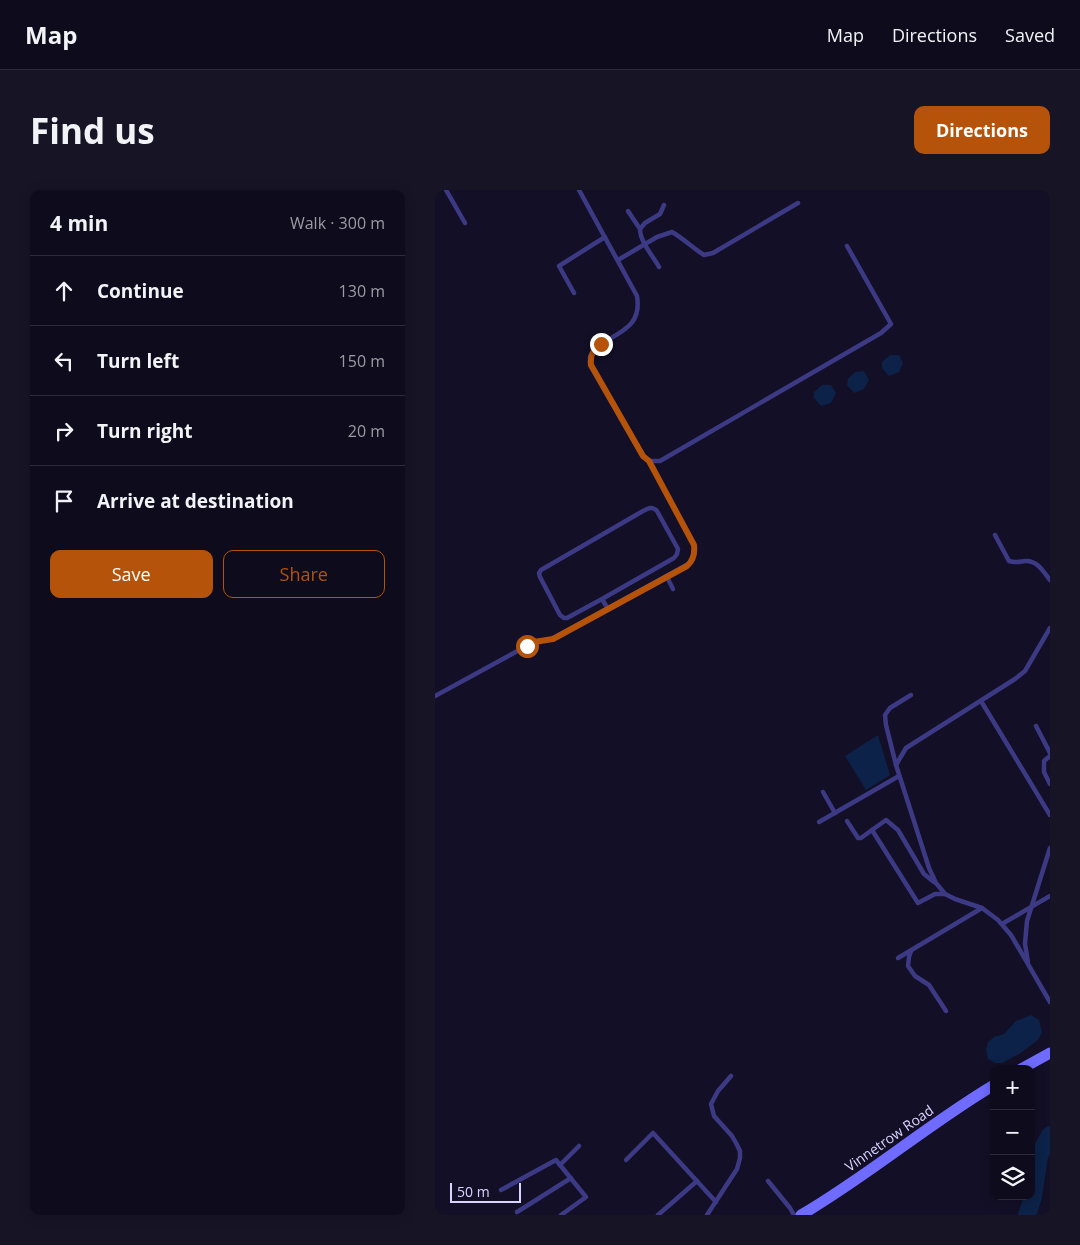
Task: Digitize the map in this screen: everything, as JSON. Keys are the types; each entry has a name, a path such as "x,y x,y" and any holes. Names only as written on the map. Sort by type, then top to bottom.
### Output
{"street":[{"path":"1028,1065 1050,1053"},
{"name":"Vinnetrow Road","path":"801,1215 828,1199 939,1120 990,1088"}],"lane":[{"path":"446,190 465,223"},
{"path":"435,696 534,642 553,639 667,577 690,563 694,556 692,542 649,461 643,456 591,365 590,357 594,349 629,326 639,306 637,296 579,190"},
{"path":"618,260 657,237 672,232 704,255 713,253 798,204"},
{"path":"640,229 645,223 660,214 664,205"},
{"path":"627,211 640,229 640,234 645,244 659,267"},
{"path":"574,293 559,266 605,237"},
{"path":"649,461 660,460 881,334 891,324 847,246"},
{"path":"652,507 657,510 678,552 674,558 602,599 567,618 563,618 560,616 539,573 595,538 652,507"},
{"path":"995,535 1009,561 1015,563 1027,561 1037,564 1050,580"},
{"path":"642,576 649,587"},
{"path":"667,577 673,589"},
{"path":"602,599 608,609"},
{"path":"896,765 906,748 1025,671 1050,628"},
{"path":"911,695 890,708 885,715 885,725 899,776 929,868 936,883"},
{"path":"981,701 1050,815"},
{"path":"1036,726 1050,754 1044,760 1044,772 1050,784"},
{"path":"819,822 899,776"},
{"path":"823,792 835,813"},
{"path":"847,821 858,838 861,838 886,820 898,830 924,874 936,883 945,894 982,908 1002,924 1011,935 1050,1002"},
{"path":"872,830 918,903 935,894 945,894"},
{"path":"1028,965 1025,944 1027,921 1050,848"},
{"path":"1002,924 1050,896"},
{"path":"898,958 982,908"},
{"path":"911,951 908,966 915,976 929,985 946,1011"},
{"path":"707,1215 737,1170 740,1158 737,1143 714,1116 711,1104 718,1091 731,1076"},
{"path":"626,1160 653,1133 716,1202"},
{"path":"560,1165 579,1146"},
{"path":"501,1190 556,1160 587,1197 561,1215"},
{"path":"517,1212 571,1178"},
{"path":"658,1215 697,1181"},
{"path":"768,1181 794,1215"}],"water":[{"path":"890,355 899,355 903,363 899,372 889,376 882,368 882,362"},
{"path":"864,371 869,380 864,389 854,393 847,385 848,379 855,372"},
{"path":"822,385 831,385 836,393 831,403 821,406 814,398 814,392"},
{"path":"878,735 890,775 866,790 845,756"},
{"path":"1031,1015 1039,1020 1042,1032 1038,1040 1019,1054 1002,1063 995,1063 988,1059 986,1050 988,1042 994,1037 1004,1034 1016,1021"}],"waterway":[{"path":"1027,1215 1033,1197 1039,1156 1050,1135"}],"route":[{"path":"527,646 534,642 553,639 687,566 695,553 694,545 649,461 643,456 591,365 590,357 594,349 601,344"}]}
